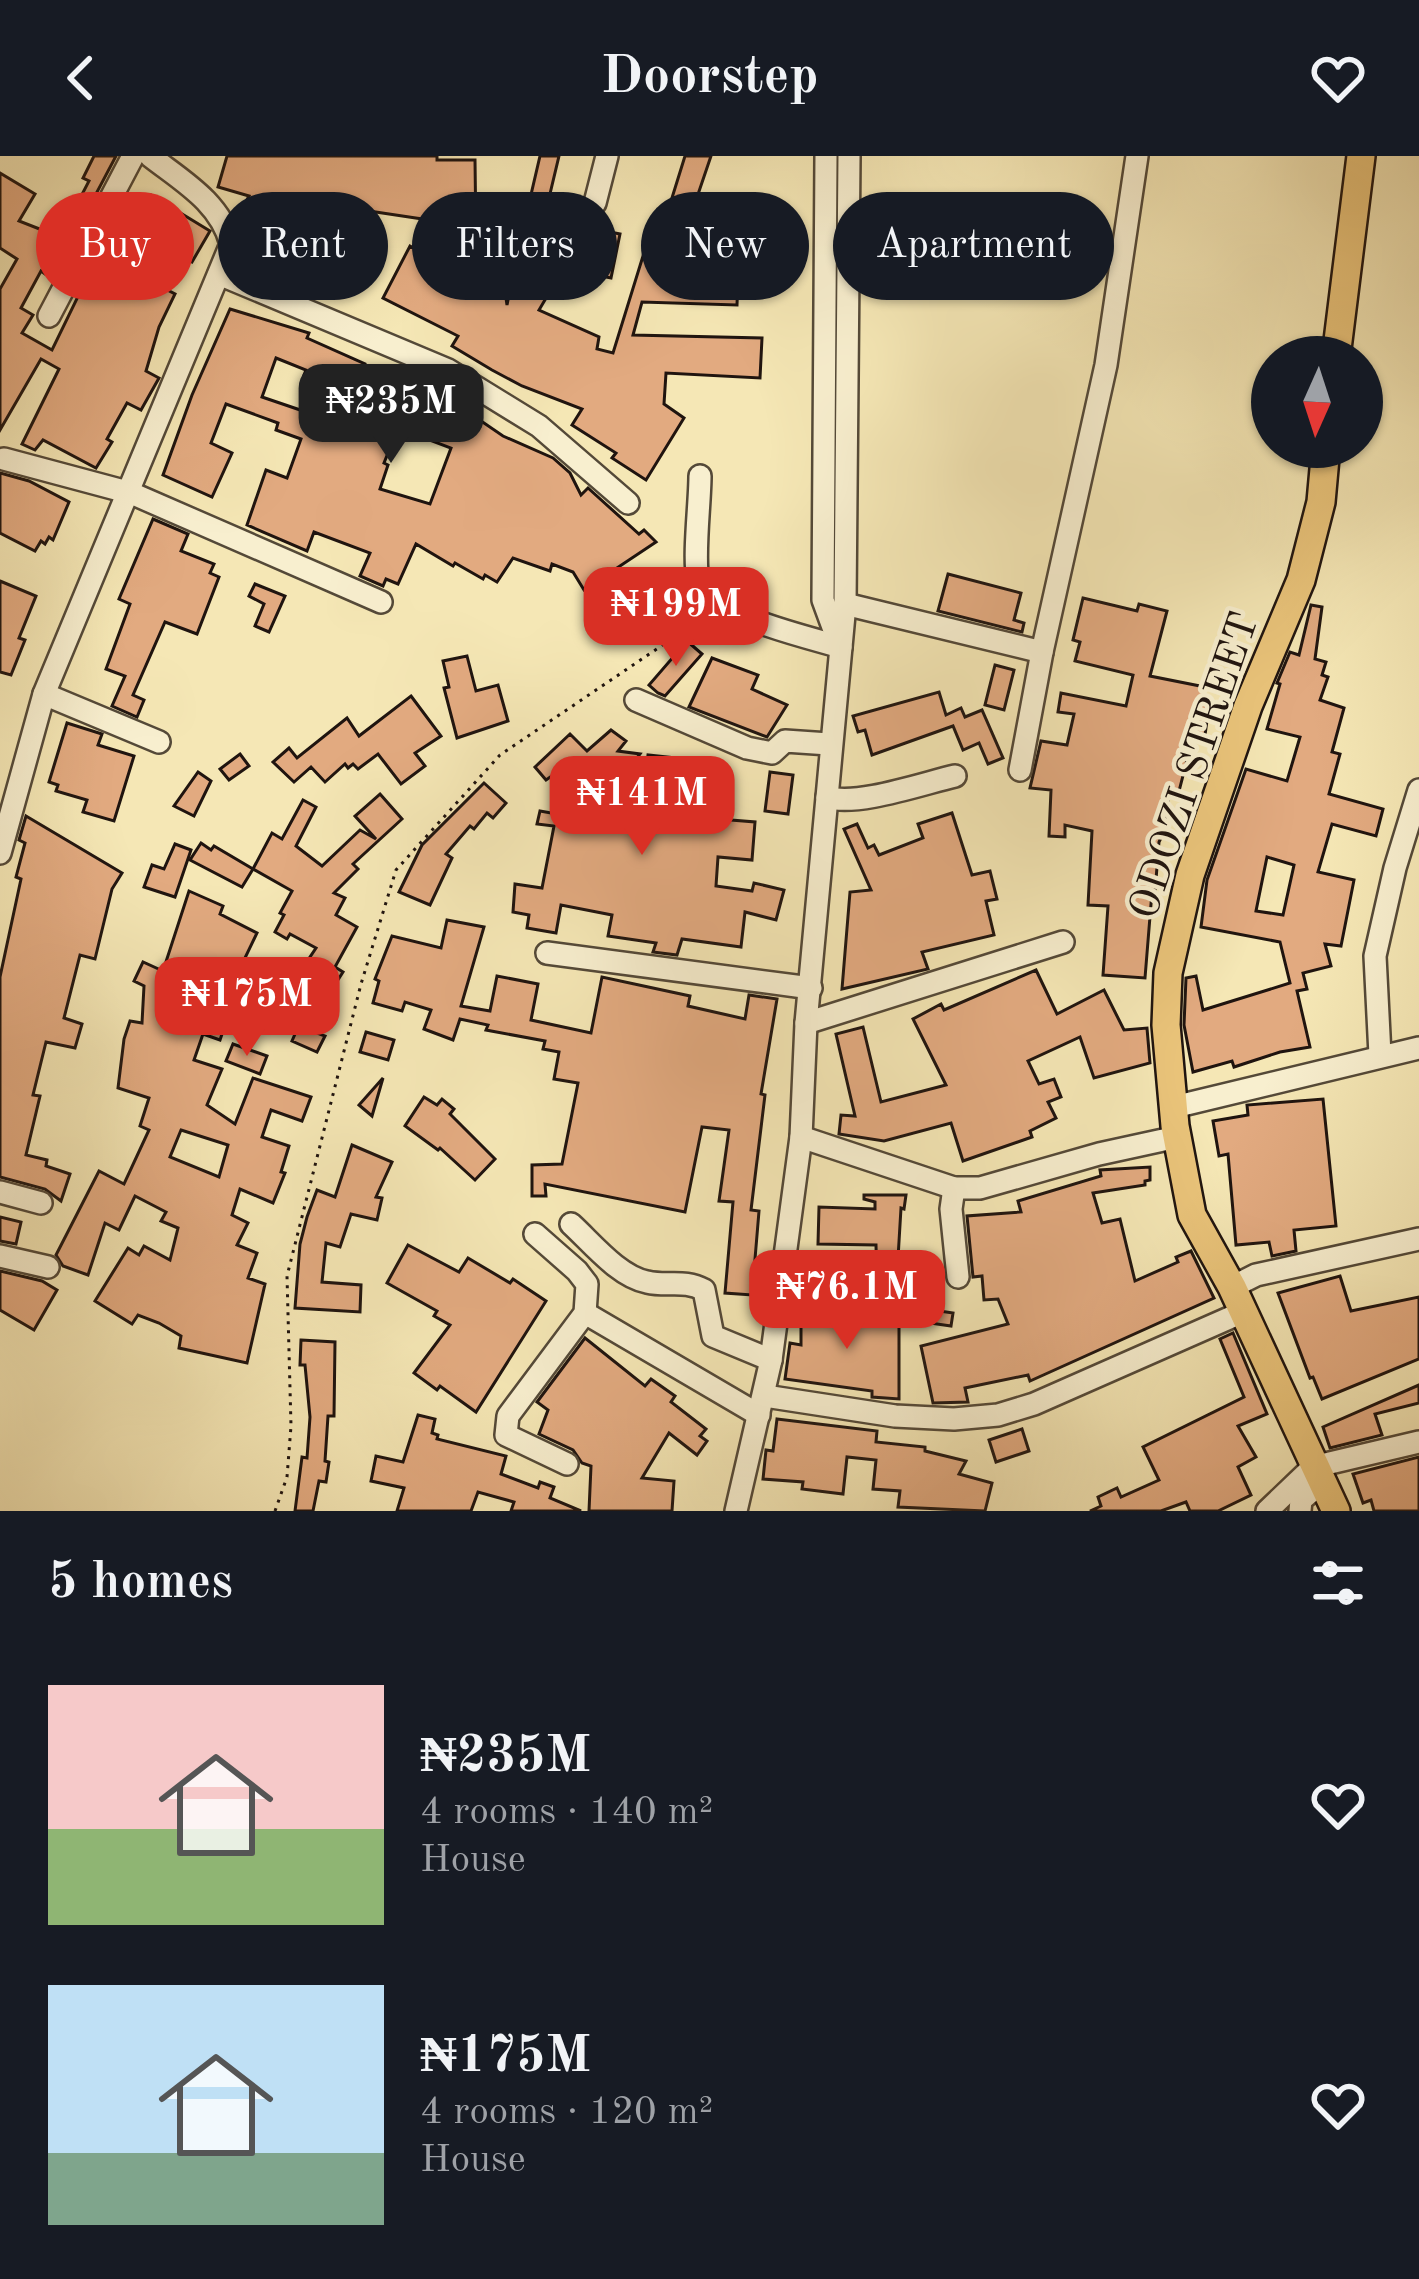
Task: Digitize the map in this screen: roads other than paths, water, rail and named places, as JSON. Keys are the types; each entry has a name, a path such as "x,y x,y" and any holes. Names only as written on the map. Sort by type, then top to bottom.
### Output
{"main road":[{"path":"1339,336 1361,156"},
{"name":"ODOZI STREET","path":"1324,468 1321,502 1301,580 1249,706 1190,875 1168,973 1166,1025 1177,1137 1192,1216 1238,1299 1336,1511"}],"street":[{"path":"49,316 133,156"},
{"path":"150,156 218,215"},
{"path":"598,192 607,156"},
{"path":"826,156 823,600 841,647"},
{"path":"736,1511 771,1360 801,1137 829,744 845,604 849,156"},
{"path":"1020,770 1106,365 1137,156"},
{"path":"0,853 4,817 44,694 218,276"},
{"path":"281,300 448,370 539,426 628,503"},
{"path":"4,459 130,493 381,602"},
{"path":"700,476 698,579 705,596 841,647"},
{"path":"845,604 1042,652"},
{"path":"44,694 159,742"},
{"path":"636,700 747,748 772,753 785,741 829,744"},
{"path":"827,796 838,800 859,797 955,776"},
{"path":"1380,1055 1375,956 1419,790"},
{"path":"806,1023 1063,942"},
{"path":"547,953 811,988"},
{"path":"1174,1107 1419,1048"},
{"path":"801,1137 954,1188 999,1184 1177,1137"},
{"path":"954,1188 951,1209 958,1276"},
{"path":"0,1192 41,1203"},
{"path":"571,1224 629,1276 653,1283 681,1282 704,1290 713,1336 771,1360"},
{"path":"535,1234 578,1270 587,1284 585,1313 504,1426 506,1435 567,1464"},
{"path":"585,1313 710,1390 762,1406 954,1419 998,1415 1034,1404 1238,1299 1256,1275 1419,1238"},
{"path":"0,1256 48,1267"},
{"path":"780,1297 862,1293"},
{"path":"1267,1511 1317,1475 1419,1442"},
{"path":"1300,1511 1301,1500 1317,1475"}]}
